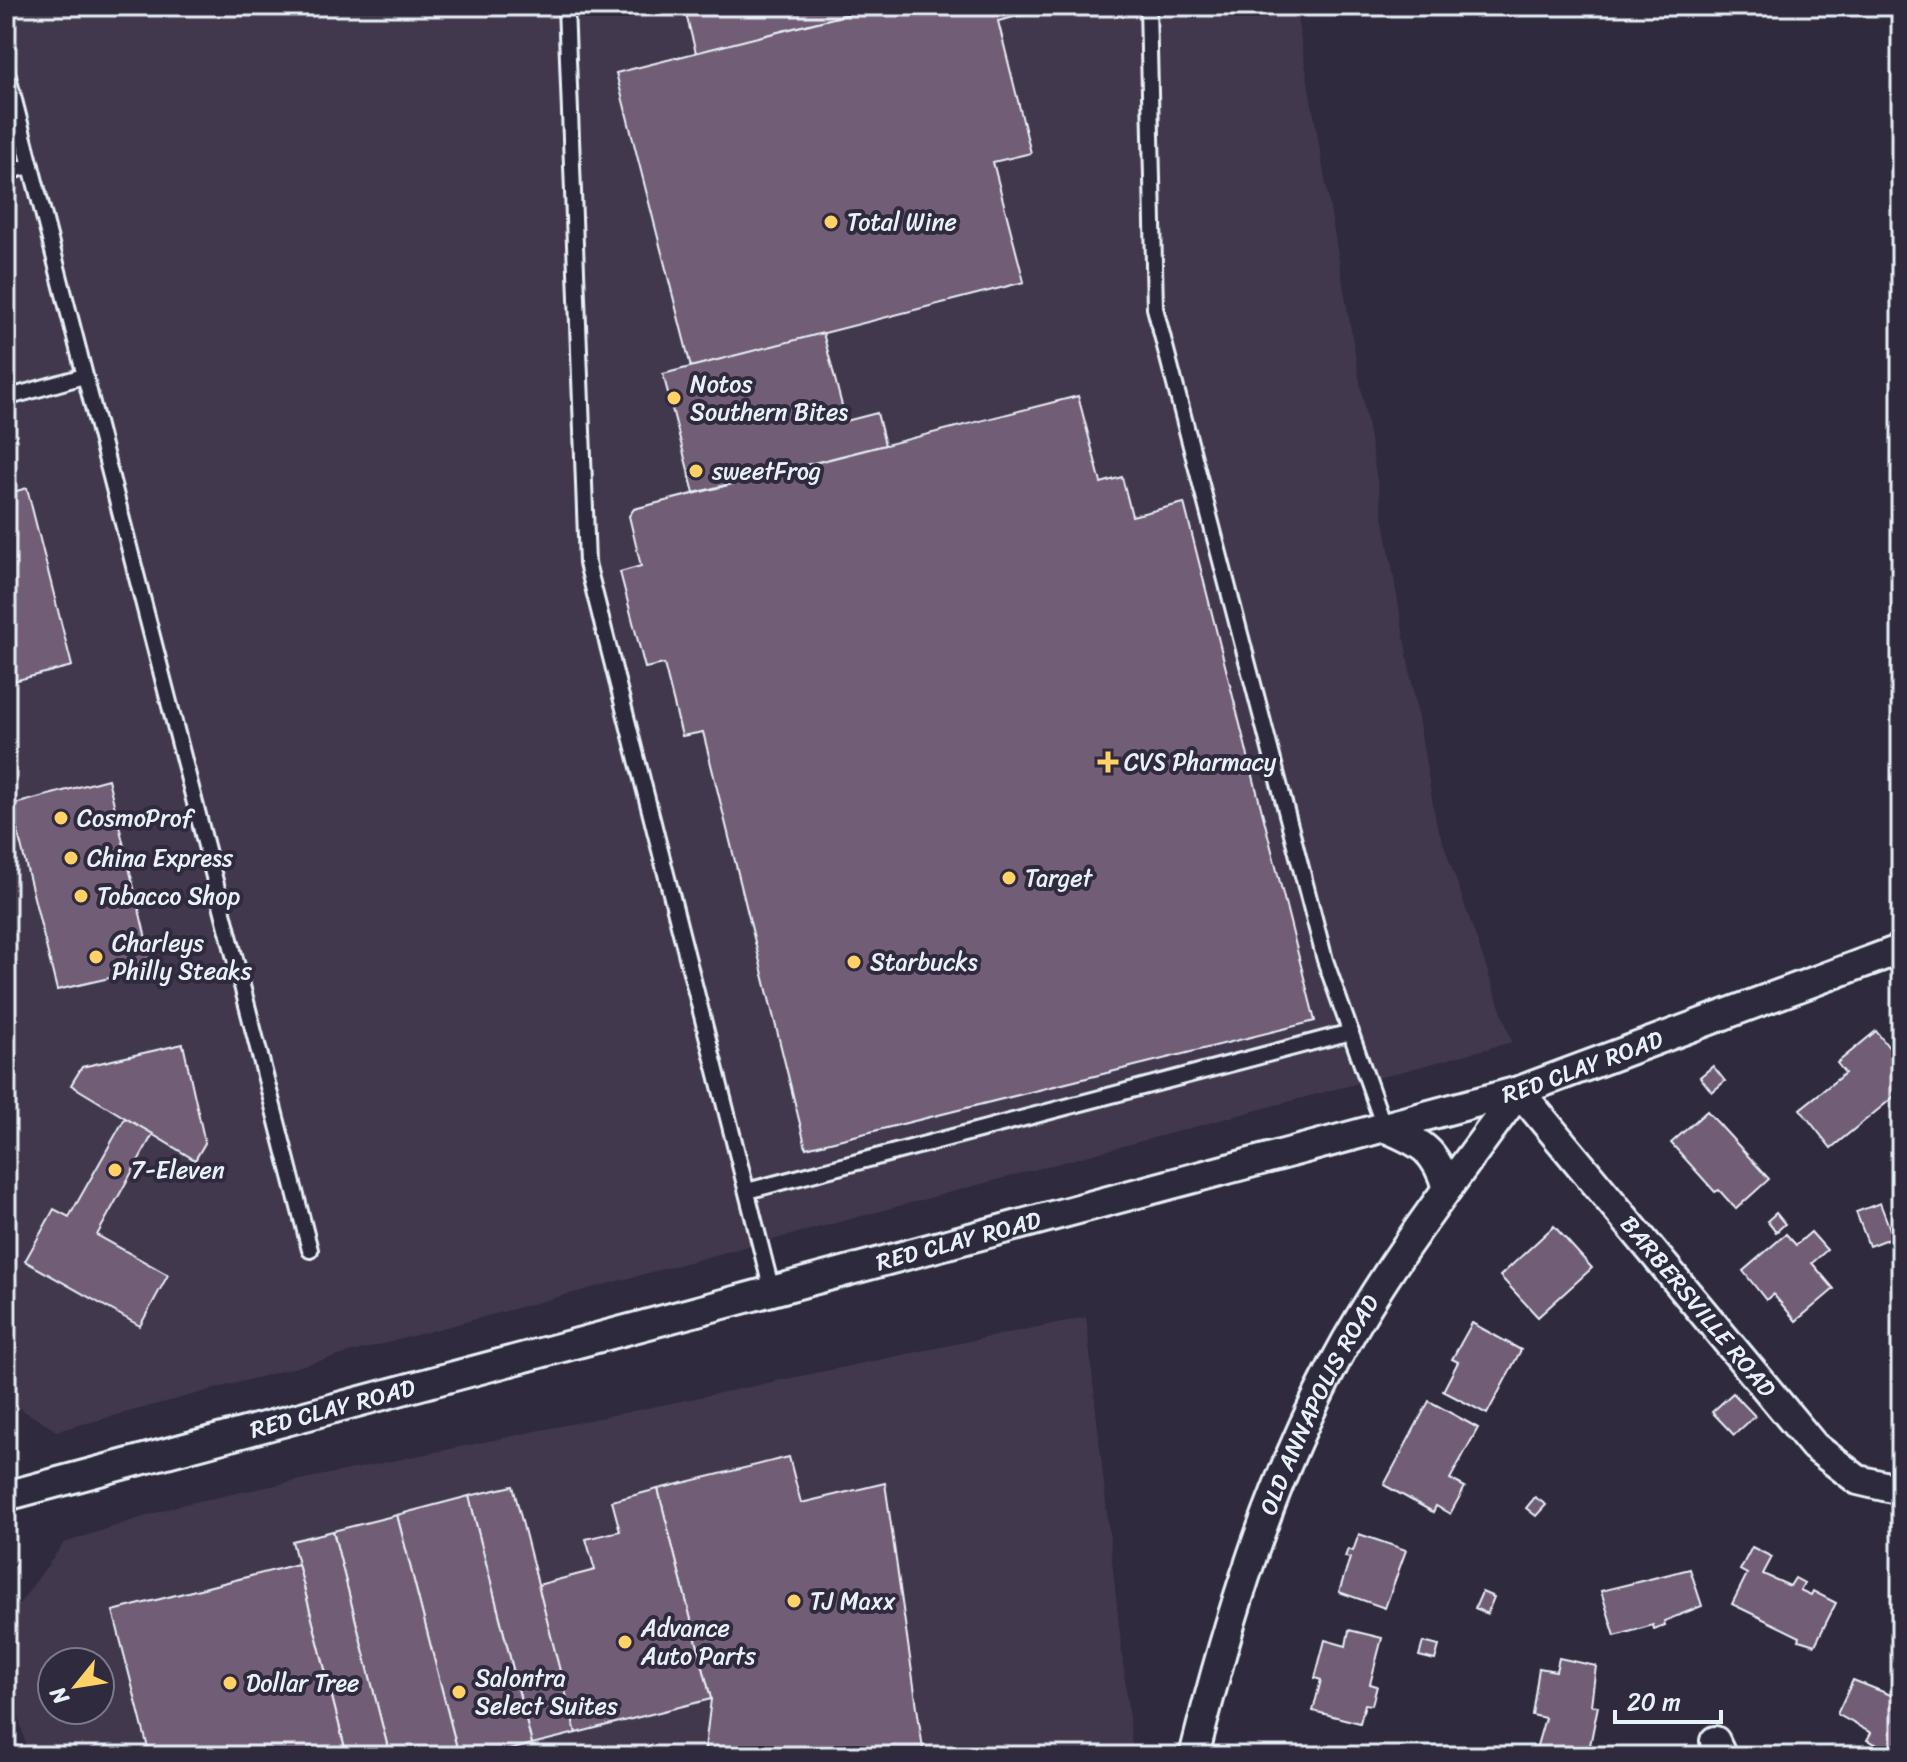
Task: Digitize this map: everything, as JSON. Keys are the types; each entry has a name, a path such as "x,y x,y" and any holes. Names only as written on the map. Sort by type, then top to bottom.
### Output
{"street":[{"name":"RED CLAY ROAD","path":"6,1496 1519,1091 1901,949"},
{"name":"OLD ANNAPOLIS ROAD","path":"1194,1756 1223,1638 1288,1458 1336,1360 1447,1189 1519,1091"},
{"name":"BARBERSVILLE ROAD","path":"1519,1091 1814,1446 1858,1480 1901,1490"},
{"path":"1384,1127 1429,1149 1440,1163 1447,1189"}],"lane":[{"path":"566,6 587,563 772,1291"},
{"path":"1148,6 1155,308 1325,960 1384,1127"},
{"path":"6,69 9,97 31,166 310,1250"},
{"path":"6,172 31,166"},
{"path":"6,398 84,376"},
{"path":"747,1191 1351,1032"}],"shaded area":[{"path":"6,6 1295,6 1436,822 1512,1042 57,1431 6,1400"},
{"path":"1086,1317 1133,1756 28,1756 6,1661 6,1622 64,1543 180,1505"}],"building":[{"path":"684,6 881,6 696,53"},
{"name":"Total Wine","path":"881,6 1034,6 1035,12 998,21 1031,153 993,162 1024,282 691,367 616,73"},
{"path":"823,333 846,421 877,413 885,445 694,493 663,374"},
{"name":"Target","path":"1078,396 1101,483 1122,477 1132,516 1184,503 1315,1021 806,1148 703,732 682,736 664,664 645,668 620,572 641,566 629,516 634,509"},
{"path":"27,488 72,666 6,683 6,494"},
{"path":"108,779 153,968 57,990 11,805"},
{"path":"1876,1031 1901,1063 1901,1091 1831,1148 1800,1109 1845,1073 1837,1063"},
{"path":"183,1044 205,1143 195,1160 71,1085 82,1067"},
{"path":"1713,1066 1725,1081 1712,1092 1700,1077"},
{"path":"1707,1111 1769,1179 1736,1209 1719,1190 1715,1192 1671,1143"},
{"path":"125,1118 153,1134 97,1235 168,1275 140,1326 25,1261 54,1209 69,1217"},
{"path":"1880,1203 1893,1237 1869,1246 1856,1212"},
{"path":"1776,1213 1785,1224 1776,1232 1767,1221"},
{"path":"1554,1226 1592,1268 1538,1317 1500,1276"},
{"path":"1811,1232 1827,1250 1812,1263 1834,1289 1796,1321 1773,1294 1766,1300 1743,1271 1786,1234 1796,1245"},
{"path":"1472,1323 1521,1350 1487,1414 1443,1391 1458,1362 1452,1359"},
{"path":"1733,1393 1755,1416 1734,1435 1712,1412"},
{"path":"1429,1401 1478,1428 1450,1479 1465,1487 1450,1514 1436,1506 1433,1512 1384,1485"},
{"name":"TJ Maxx","path":"789,1457 801,1503 885,1483 924,1756 704,1756 711,1699 658,1489"},
{"path":"513,1486 576,1733 532,1744 469,1496"},
{"name":"Advance Auto Parts","path":"658,1489 711,1699 576,1733 538,1585 595,1570 586,1539 620,1531 612,1501"},
{"path":"469,1496 532,1744 486,1756 459,1756 397,1515"},
{"path":"1535,1497 1546,1505 1536,1516 1526,1508"},
{"path":"397,1515 459,1756 390,1756 333,1531"},
{"path":"333,1531 390,1756 347,1756 292,1541"},
{"path":"1359,1534 1406,1550 1385,1608 1339,1592 1350,1558 1345,1557 1348,1549 1353,1551"},
{"path":"1752,1547 1772,1557 1763,1574 1790,1586 1795,1578 1804,1583 1800,1590 1811,1595 1813,1591 1836,1603 1815,1645 1799,1640 1800,1637 1732,1604 1747,1574 1740,1570"},
{"name":"Dollar Tree","path":"298,1564 347,1756 150,1756 113,1611"},
{"path":"1690,1569 1702,1606 1664,1621 1665,1625 1654,1629 1653,1625 1615,1636 1601,1591"},
{"path":"1482,1592 1494,1597 1487,1614 1475,1608"},
{"path":"1349,1630 1382,1638 1370,1684 1377,1686 1372,1705 1365,1704 1360,1723 1313,1711 1321,1680 1315,1678 1325,1640 1346,1646"},
{"path":"1423,1642 1439,1646 1435,1660 1419,1656"},
{"path":"1559,1658 1596,1666 1591,1705 1598,1706 1588,1755 1569,1756 1536,1749 1545,1718 1532,1715 1539,1668 1556,1671"},
{"path":"1853,1680 1901,1699 1901,1756 1867,1740 1871,1733 1837,1714"}],"place":[{"name":"Total Wine","path":"831,222"},
{"name":"Notos Southern Bites","path":"674,398"},
{"name":"sweetFrog","path":"696,471"},
{"name":"CVS Pharmacy","path":"1108,762"},
{"name":"CosmoProf","path":"61,818"},
{"name":"China Express","path":"71,858"},
{"name":"Target","path":"1009,878"},
{"name":"Tobacco Shop","path":"81,896"},
{"name":"Charleys Philly Steaks","path":"96,957"},
{"name":"Starbucks","path":"854,962"},
{"name":"7-Eleven","path":"115,1170"},
{"name":"TJ Maxx","path":"794,1601"},
{"name":"Advance Auto Parts","path":"625,1642"},
{"name":"Dollar Tree","path":"230,1683"},
{"name":"Salontra Select Suites","path":"459,1692"}]}
